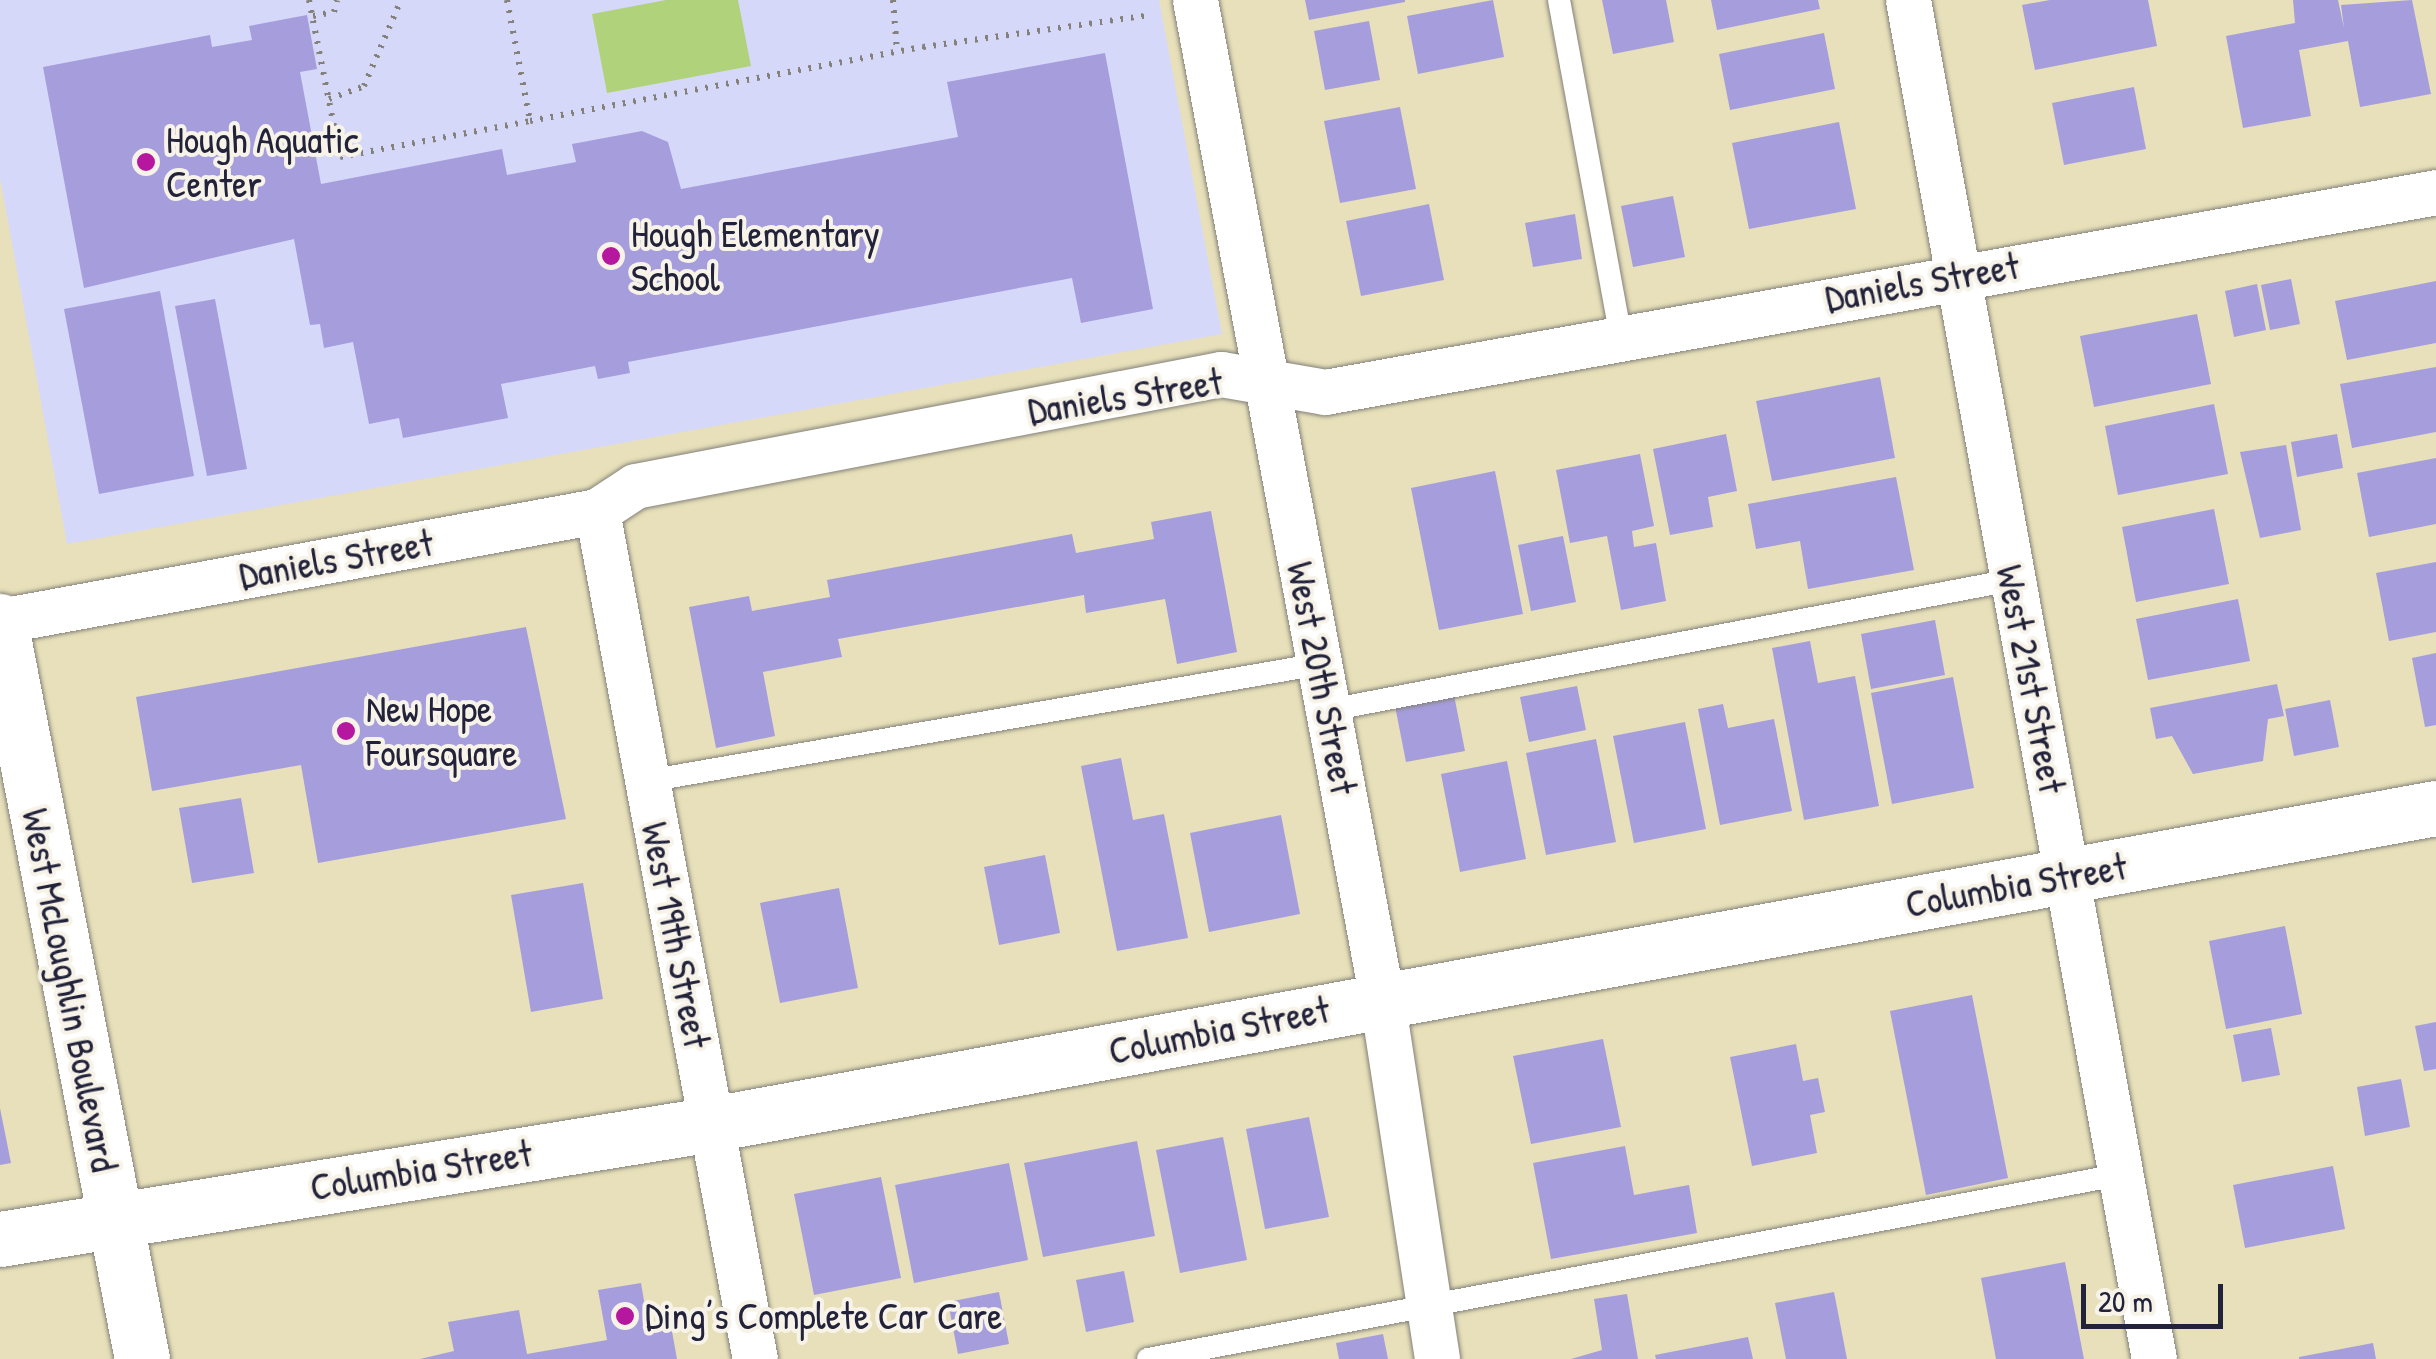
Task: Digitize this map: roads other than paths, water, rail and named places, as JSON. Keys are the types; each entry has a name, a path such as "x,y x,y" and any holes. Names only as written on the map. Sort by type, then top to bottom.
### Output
{"street":[{"name":"West 21st Street","path":"1908,0 2154,1359"},
{"name":"West 20th Street","path":"1175,7 1267,383 1382,1000 1437,1359"},
{"name":"Daniels Street","path":"0,621 597,511 635,486 1221,374 1325,392 1956,274 2436,192"},
{"name":"West 19th Street","path":"597,511 755,1359"},
{"name":"West McLoughlin Boulevard","path":"0,621 142,1359"},
{"name":"Columbia Street","path":"0,1239 712,1124 2436,808"}],"lane":[{"path":"1560,0 1621,338"},
{"path":"1328,710 2012,580"},
{"path":"648,781 1320,664"},
{"path":"1148,1359 2123,1174"}],"place":[{"name":"Hough Aquatic Center","path":"146,162"},
{"name":"Hough Elementary School","path":"611,256"},
{"name":"New Hope Foursquare","path":"346,731"},
{"name":"Ding’s Complete Car Care","path":"625,1316"}]}
